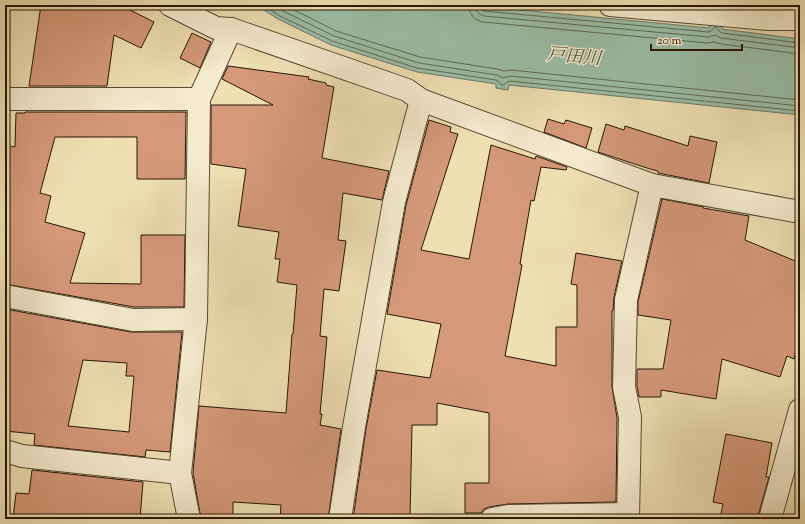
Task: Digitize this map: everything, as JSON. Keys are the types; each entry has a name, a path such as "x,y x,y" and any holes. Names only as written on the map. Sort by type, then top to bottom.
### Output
{"street":[{"path":"170,5 216,28 231,29 407,90 421,100 652,185 800,212"},
{"path":"610,5 768,19 800,19"},
{"path":"189,519 180,473 196,319 200,98 231,29"},
{"path":"5,99 200,98"},
{"path":"340,519 354,427 394,202 421,100"},
{"path":"492,519 508,516 628,516 630,417 624,387 626,300 652,185"},
{"path":"5,296 134,320 196,319"},
{"path":"770,519 800,410"},
{"path":"5,451 22,456 180,473"}],"water":[{"name":"戸田川","path":"256,5 469,5 709,28 710,23 722,24 722,29 800,39 800,115 509,85 508,90 496,88 496,84 417,72 331,45 278,19"}],"building":[{"path":"41,5 120,5 154,22 141,48 114,35 107,86 29,86"},
{"path":"192,33 211,42 200,68 180,58"},
{"path":"228,66 309,77 308,79 326,83 326,85 334,87 322,158 389,171 382,200 343,193 338,240 346,241 339,291 324,289 320,336 327,337 320,425 341,429 328,519 280,519 281,505 233,502 233,519 201,519 193,473 199,406 286,413 297,285 277,282 280,259 275,259 279,232 238,226 246,169 211,164 211,105 273,105 222,79"},
{"path":"186,112 185,179 137,179 137,137 55,137 40,193 51,196 45,222 85,233 70,283 141,284 141,235 185,235 184,307 134,307 5,284 5,145 15,147 16,113"},
{"path":"548,119 564,124 566,120 592,128 586,148 544,132"},
{"path":"429,120 451,127 450,132 458,134 421,250 469,259 491,145 535,159 536,156 567,167 566,170 541,167 534,201 531,200 520,264 522,265 505,356 556,366 556,327 577,327 577,285 571,284 576,253 622,261 612,311 612,387 617,418 616,502 508,504 489,507 484,509 481,513 465,513 465,483 489,483 489,413 437,403 437,425 412,425 410,519 353,519 366,429 377,370 430,378 441,324 387,314 406,205"},
{"path":"606,124 624,130 625,126 688,146 690,136 717,142 709,183 658,173 658,171 598,152"},
{"path":"662,199 749,216 745,240 800,263 800,338 794,359 787,356 780,377 722,359 716,399 661,390 661,397 639,397 637,386 637,369 663,369 671,320 638,315 638,302"},
{"path":"5,309 131,332 182,332 170,452 146,450 145,457 34,445 35,434 5,431","holes":["83,360 127,363 126,376 134,376 129,432 68,426"]},
{"path":"726,434 772,443 766,477 769,477 758,519 720,519 723,504 713,502"},
{"path":"32,470 143,482 140,519 102,519 74,516 74,519 13,519 16,493 29,494"}]}
